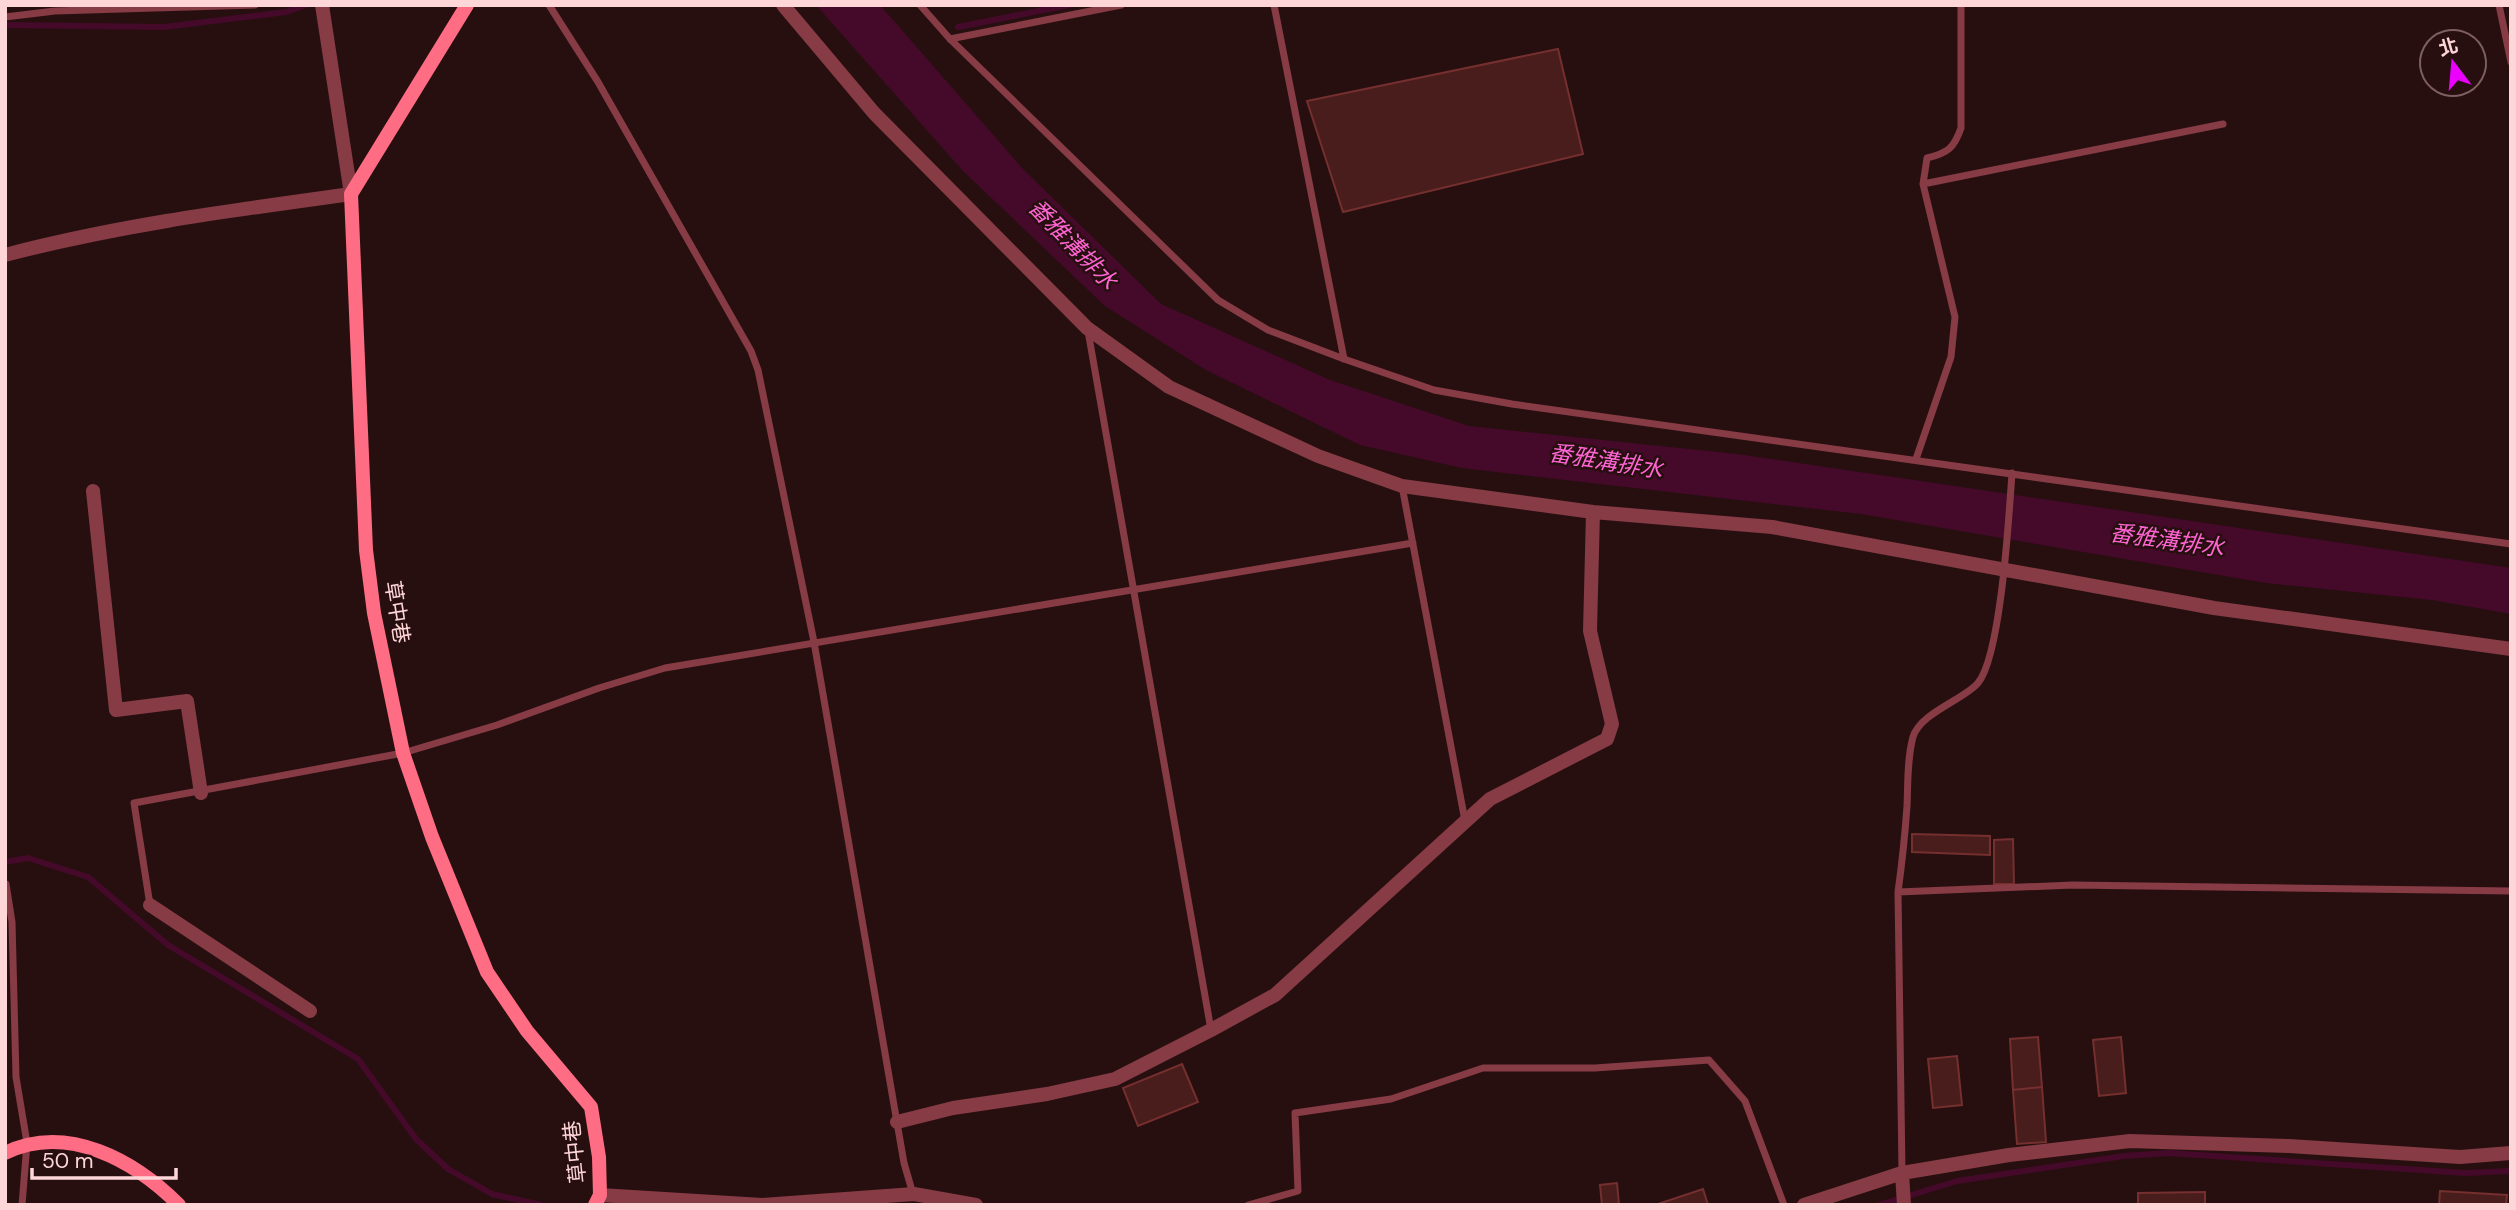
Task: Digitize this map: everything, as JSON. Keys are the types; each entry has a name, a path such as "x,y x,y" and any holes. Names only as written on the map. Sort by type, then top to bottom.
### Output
{"street":[{"path":"323,5 351,194"},
{"path":"351,194 467,5"},
{"path":"783,5 874,113 1087,328 1169,387 1226,416 1318,456 1402,486 1593,512 1772,527 2214,608 2511,649"},
{"path":"5,255 82,235 142,224 351,194"},
{"name":"草中巷","path":"351,194 366,550 374,613 403,753 450,886 487,972 527,1031 591,1107 599,1157 598,1200"},
{"path":"93,491 116,710 187,701 201,793"},
{"path":"897,1122 953,1108 1048,1094 1115,1079 1211,1030 1275,995 1334,939 1465,825 1490,799 1606,739 1612,724 1590,631 1593,512"},
{"path":"150,905 310,1011"},
{"path":"1804,1205 1902,1173 2009,1155 2130,1141 2289,1146 2460,1157 2511,1153"},
{"path":"5,1153 27,1143 63,1143 105,1153 155,1182 178,1205"},
{"path":"1902,1173 1904,1205"},
{"path":"598,1200 762,1205 914,1194 976,1205"}],"lane":[{"path":"5,17 55,11 255,5"},
{"path":"549,5 598,82 751,351 758,370 814,642 904,1163 914,1194"},
{"path":"920,5 950,39 1218,300 1268,330 1434,390 1511,404 2511,544"},
{"path":"950,39 1121,5"},
{"path":"1274,5 1344,359"},
{"path":"1916,459 1955,340 1955,317 1923,184 1927,158 1945,154 1954,146 1962,128 1961,5"},
{"path":"2499,5 2511,62"},
{"path":"1923,184 2222,124"},
{"path":"1087,328 1211,1030"},
{"path":"1902,1173 1898,891 1914,734 1945,703 1977,684 1988,661 2004,568 2012,473"},
{"path":"1402,486 1465,825"},
{"path":"150,905 134,803 201,793 403,753 497,725 599,688 665,668 1413,543"},
{"path":"6,884 12,922 16,1077 27,1143 22,1205"},
{"path":"1898,891 2073,885 2511,891"},
{"path":"1248,1205 1298,1191 1295,1113 1391,1099 1483,1068 1595,1068 1709,1060 1745,1101 1784,1205"}],"water":[{"name":"番雅溝排水","path":"816,5 880,5 1023,169 1161,304 1330,380 1469,426 1737,454 2511,568 2511,614 2432,600 2266,583 1861,514 1462,468 1360,445 1206,370 1105,306 963,171"}],"building":[{"path":"1558,49 1583,154 1343,212 1307,101"},
{"path":"1912,834 1990,836 1990,855 1912,852"},
{"path":"2013,839 2014,884 1994,884 1994,840"},
{"path":"2038,1037 2042,1087 2013,1090 2010,1039"},
{"path":"2121,1037 2126,1093 2099,1096 2093,1040"},
{"path":"1957,1056 1962,1105 1933,1108 1928,1059"},
{"path":"1182,1064 1198,1102 1138,1126 1123,1088"},
{"path":"2042,1087 2046,1142 2017,1144 2013,1090"},
{"path":"1617,1183 1619,1205 1602,1205 1600,1185"},
{"path":"1703,1189 1708,1205 1655,1205"},
{"path":"2440,1191 2507,1195 2506,1205 2439,1205"},
{"path":"2205,1192 2205,1205 2138,1205 2138,1193"}],"waterway":[{"path":"5,25 164,27 286,12 306,5"},
{"path":"958,27 1069,5"},
{"path":"5,862 28,858 88,877 168,945 358,1059 416,1139 448,1169 492,1194 541,1205"},
{"path":"1879,1205 1957,1181 2124,1156 2169,1153 2465,1173 2511,1171"}]}
